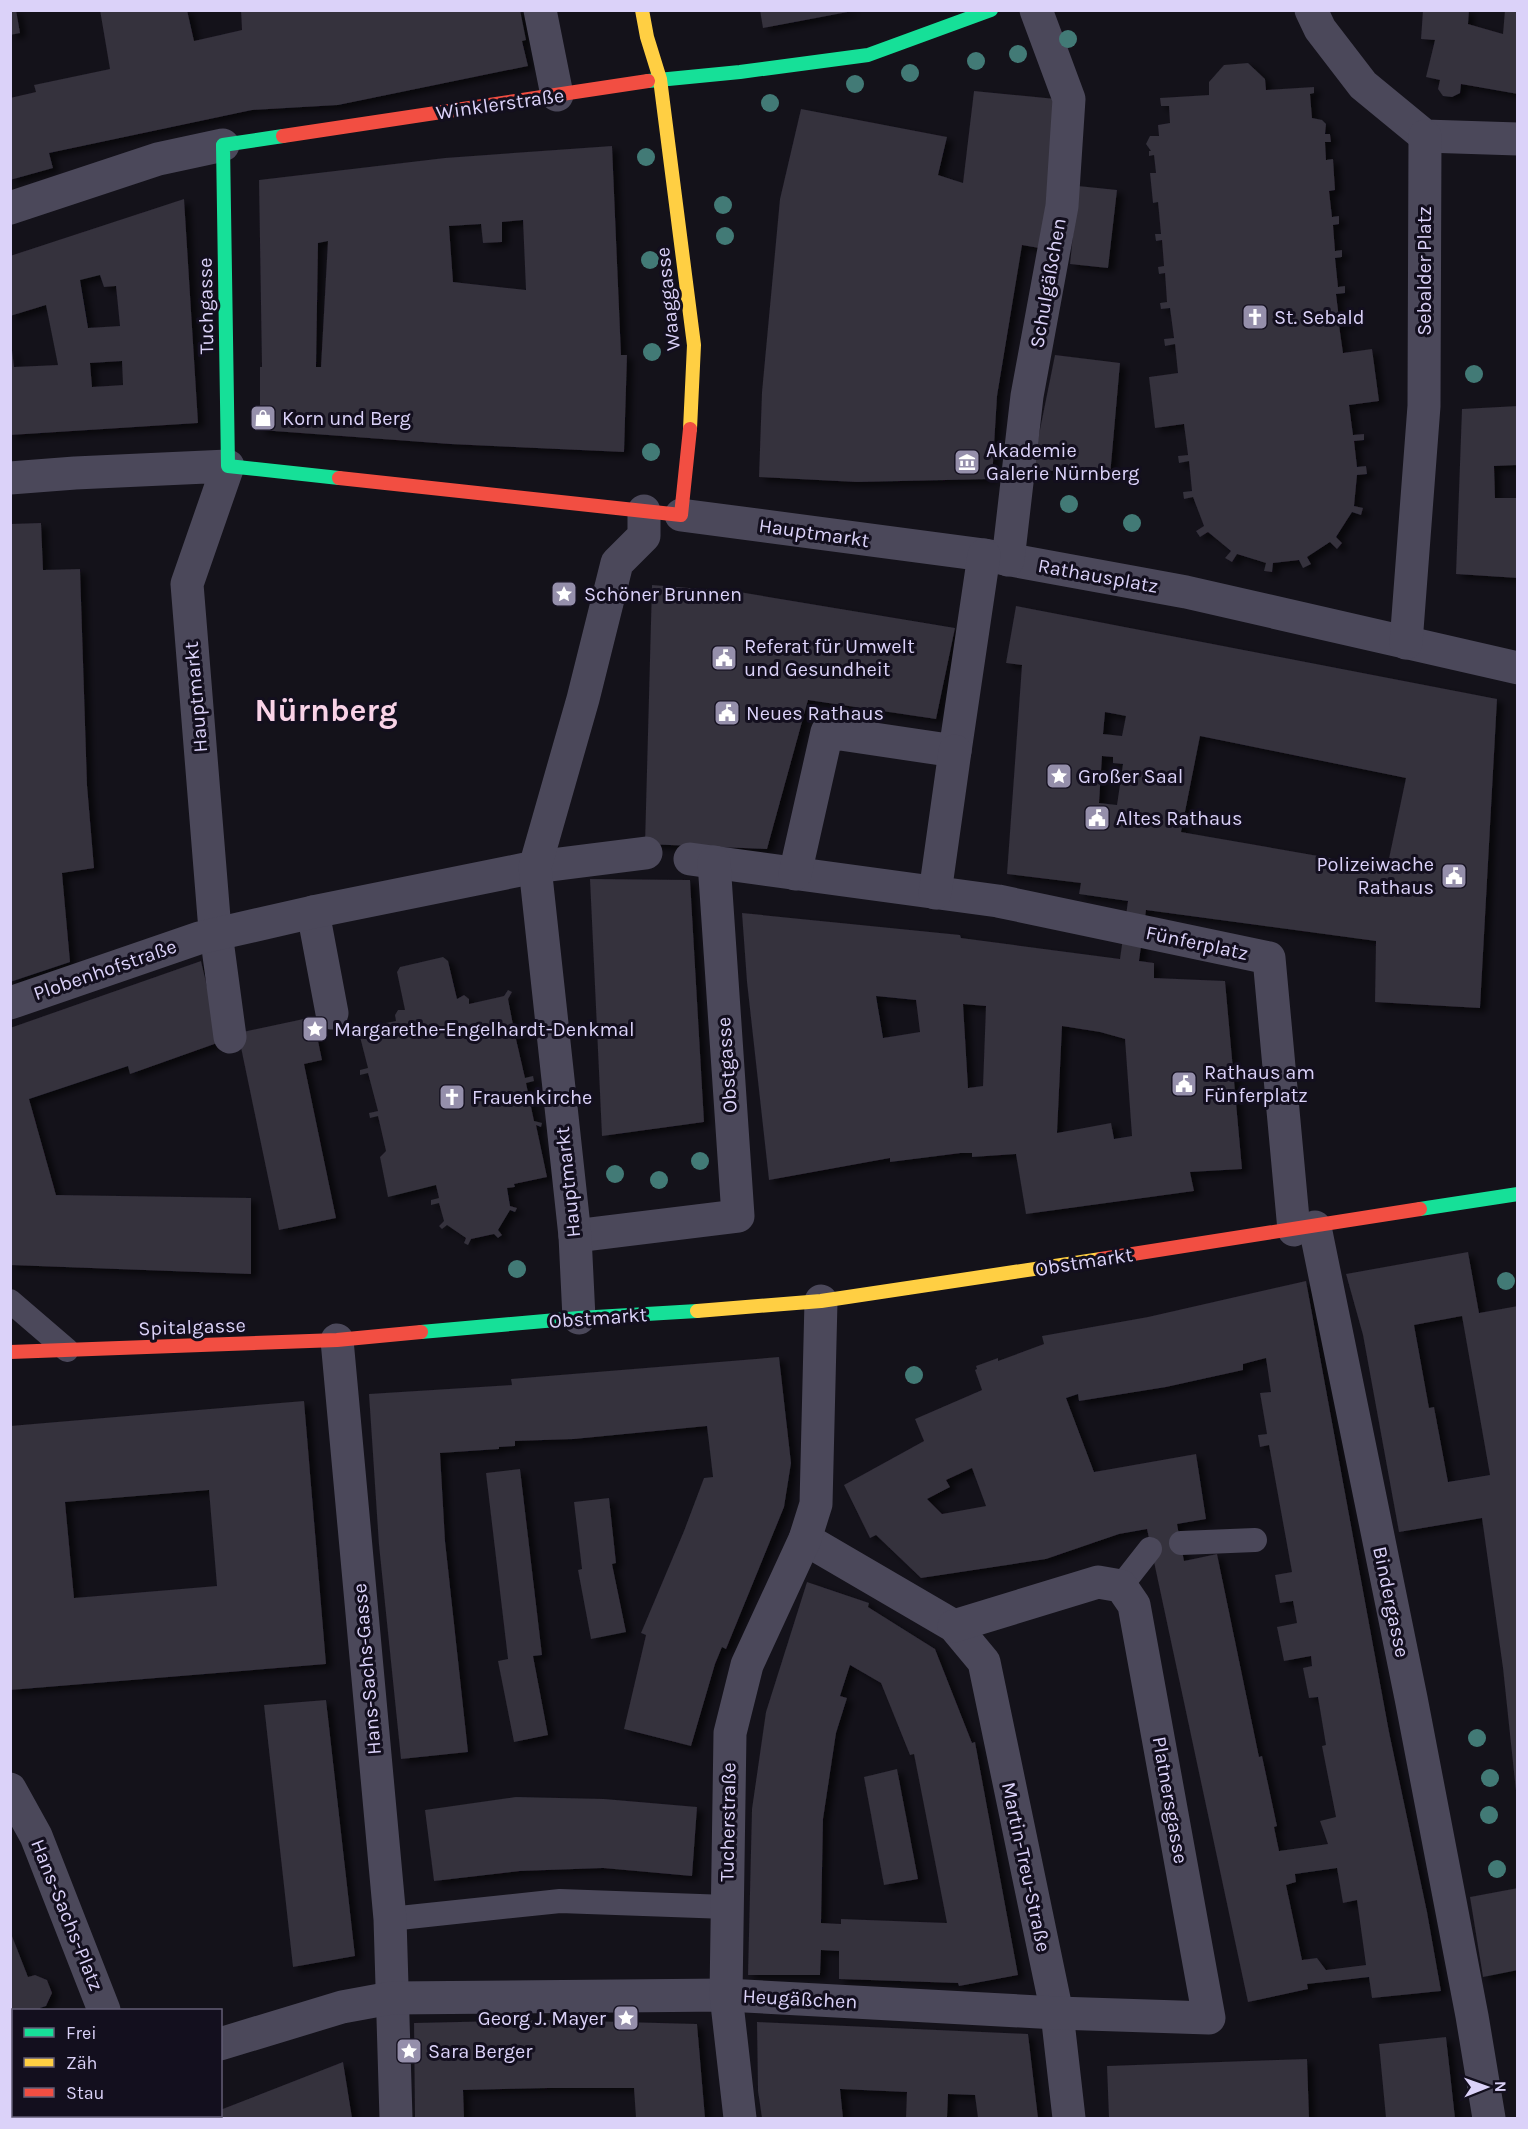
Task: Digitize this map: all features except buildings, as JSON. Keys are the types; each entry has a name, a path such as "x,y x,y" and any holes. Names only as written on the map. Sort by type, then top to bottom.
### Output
{"street":[{"path":"540,10 557,95"},
{"name":"Waaggasse","path":"642,10 647,37 660,79 694,345 692,415 681,515"},
{"name":"Winklerstraße","path":"10,208 158,159 223,145 660,79 740,72 868,55 991,10"},
{"name":"Schulgäßchen","path":"996,557 1062,206 1069,99 1036,10"},
{"path":"1311,10 1320,29 1363,85 1425,136 1518,139"},
{"name":"Sebalder Platz","path":"1406,643 1424,406 1425,136"},
{"name":"Tuchgasse","path":"223,145 228,466"},
{"name":"Hauptmarkt","path":"10,478 228,466 681,515 996,557"},
{"name":"Hauptmarkt","path":"228,466 187,584 208,936 230,1037"},
{"name":"Hauptmarkt","path":"579,1318 575,1236 536,880 617,562 644,536 644,512"},
{"path":"955,751 827,732 795,874 935,892 955,751 996,557"},
{"name":"Rathausplatz","path":"996,557 1186,592 1518,668"},
{"path":"208,936 313,912 536,880 646,853"},
{"name":"Obstgasse","path":"575,1236 738,1216 717,913 702,861 795,874"},
{"name":"Fünferplatz","path":"935,892 999,902 1269,958 1304,1228"},
{"path":"313,912 332,1013"},
{"name":"Plobenhofstraße","path":"10,1003 208,936"},
{"path":"1304,1228 1518,1194"},
{"name":"Obstmarkt","path":"376,1337 579,1318 821,1301 1304,1228"},
{"name":"Bindergasse","path":"1304,1228 1411,1698 1465,1978 1489,2118"},
{"path":"805,1539 816,1504 821,1301"},
{"name":"Spitalgasse","path":"10,1352 376,1337"},
{"name":"Hans-Sachs-Gasse","path":"338,1340 390,1919 396,2118"},
{"name":"Martin-Treu-Straße","path":"805,1539 954,1626 984,1662 1057,2013 1069,2118"},
{"name":"Tucherstraße","path":"740,2118 726,1995 730,1733 747,1665 805,1539"},
{"path":"954,1626 1098,1582 1121,1586"},
{"name":"Platnersgasse","path":"1121,1586 1134,1605 1209,2018"},
{"name":"Hans-Sachs-Platz","path":"10,1789 36,1836 104,2009"},
{"name":"Heugäßchen","path":"391,1998 726,1995 1057,2013 1209,2018"},
{"path":"222,2043 342,2007 391,1998"}],"lane":[{"path":"10,1300 67,1350"},
{"path":"1181,1543 1255,1540"},
{"path":"1121,1586 1150,1550"},
{"path":"390,1919 560,1900 727,1907"}],"traffic: fast":[{"path":"648,81 740,72 868,55 991,10"},
{"path":"283,136 223,145 228,466 339,478"},
{"path":"1420,1209 1518,1194"},
{"path":"421,1332 579,1318 697,1311"}],"traffic: slow":[{"path":"642,10 647,37 660,79 694,345 690,429"},
{"path":"697,1311 821,1301 1101,1259"}],"traffic: jam":[{"path":"283,136 648,81"},
{"path":"339,478 681,515 690,429"},
{"path":"1101,1259 1420,1209"},
{"path":"10,1352 337,1340 421,1332"}],"place":[{"name":"St. Sebald","path":"1255,317"},
{"name":"Korn und Berg","path":"263,418"},
{"name":"Akademie Galerie Nürnberg","path":"967,462"},
{"name":"Schöner Brunnen","path":"564,594"},
{"name":"Referat für Umwelt und Gesundheit","path":"724,658"},
{"name":"Neues Rathaus","path":"727,713"},
{"name":"Großer Saal","path":"1059,776"},
{"name":"Altes Rathaus","path":"1097,818"},
{"name":"Polizeiwache Rathaus","path":"1454,876"},
{"name":"Margarethe-Engelhardt-Denkmal","path":"315,1029"},
{"name":"Rathaus am Fünferplatz","path":"1184,1084"},
{"name":"Frauenkirche","path":"452,1097"},
{"name":"Georg J. Mayer","path":"626,2018"},
{"name":"Sara Berger","path":"409,2051"}],"district":[{"name":"Nürnberg","path":"326,710"}]}
